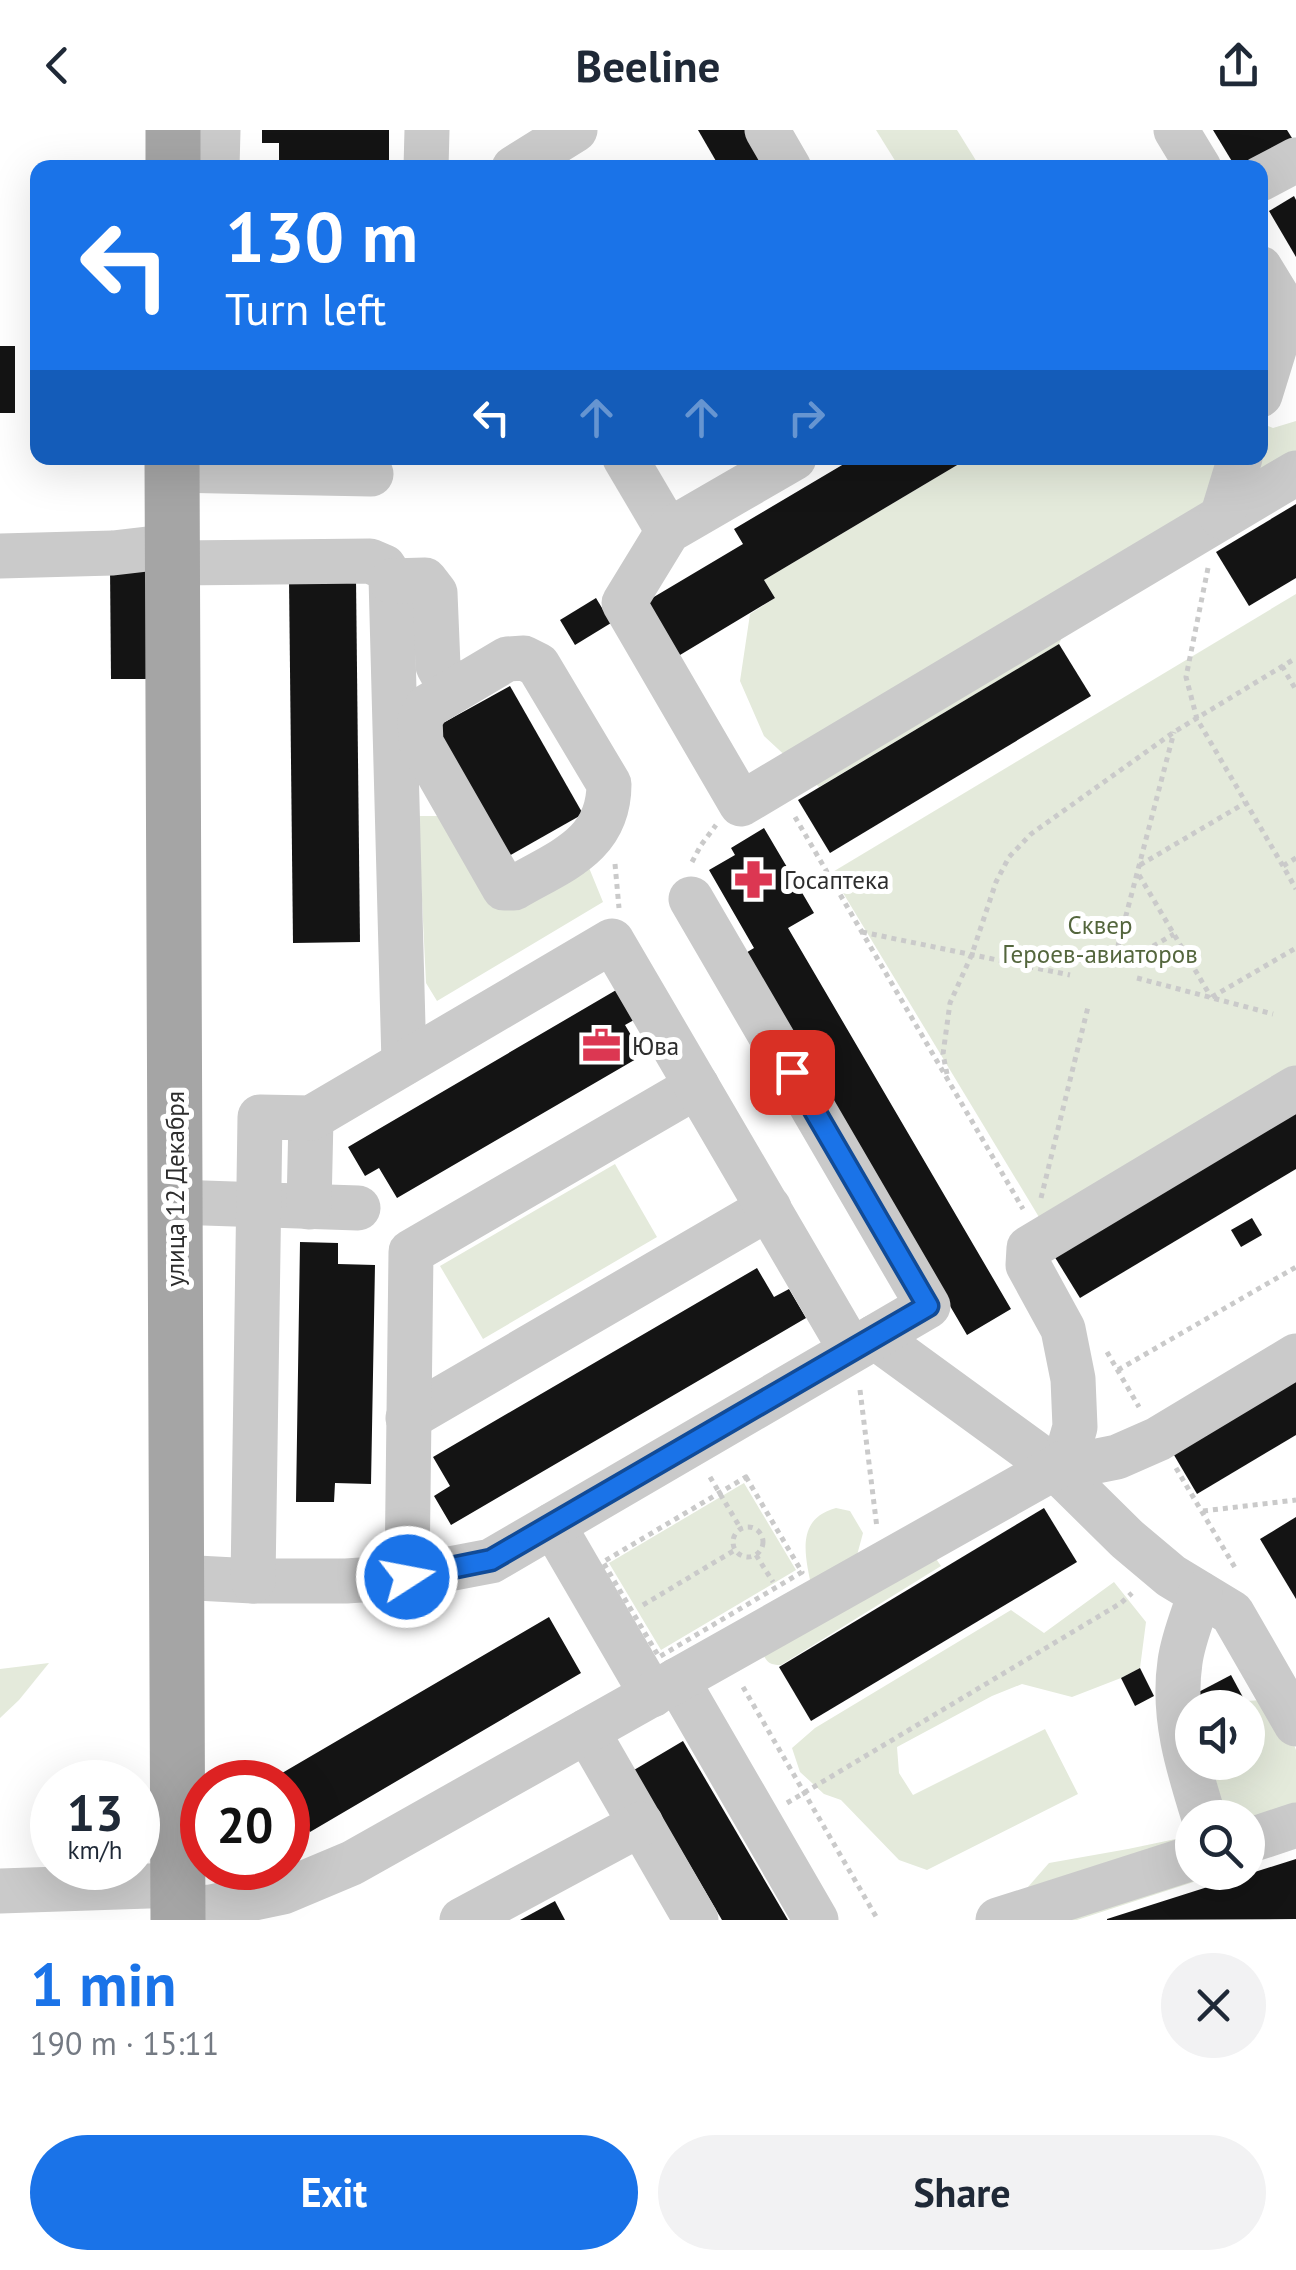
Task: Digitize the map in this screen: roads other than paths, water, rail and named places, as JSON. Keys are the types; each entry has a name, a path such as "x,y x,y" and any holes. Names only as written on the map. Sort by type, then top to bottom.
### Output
{"main road":[{"path":"172,130 173,160"},
{"name":"улица 12 Декабря","path":"172,465 178,1905"}],"lane":[{"path":"217,160 218,130"},
{"path":"426,160 427,130"},
{"path":"527,160 575,130"},
{"path":"768,130 785,160"},
{"path":"1176,130 1194,160"},
{"path":"1268,175 1296,160"},
{"path":"1268,281 1291,319 1268,375"},
{"path":"192,465 371,474"},
{"path":"629,465 668,531"},
{"path":"782,465 668,531 624,603 741,804 1296,472"},
{"path":"1222,517 1238,465"},
{"path":"0,556 114,552 370,561 384,566 391,582 404,1063"},
{"path":"391,582 425,580 435,593 438,666 452,691"},
{"path":"507,658 524,658 538,666 609,784 609,804 595,835 582,848 514,888 504,888 421,743 420,719 428,706 452,691 507,658"},
{"path":"178,1577 407,1577 491,1560 928,1306 691,900"},
{"path":"253,1580 260,1117 311,1118 612,941 768,1208 863,1344 1060,1465 1127,1539 1156,1564 1232,1613 1296,1724"},
{"path":"407,1577 411,1252 697,1086"},
{"path":"1060,1465 1076,1427 1073,1379 1064,1329 1028,1266 1029,1248 1296,1088"},
{"path":"309,1206 311,1118"},
{"path":"175,1202 358,1208"},
{"path":"408,1418 768,1208"},
{"path":"0,1891 212,1907 282,1892 352,1863 1060,1465 1117,1457 1158,1439 1296,1356"},
{"path":"553,1525 759,1820 816,1920"},
{"path":"1198,1800 1186,1760 1176,1698 1180,1658 1200,1594"},
{"path":"587,1731 696,1920"},
{"path":"462,1920 641,1824"},
{"path":"1265,1835 1296,1825"},
{"path":"998,1920 1175,1863"}],"place":[{"name":"Госаптека","path":"754,880"},
{"name":"Юва","path":"602,1046"}],"park label":[{"name":"Сквер Героев-авиаторов","path":"1100,940"}]}
